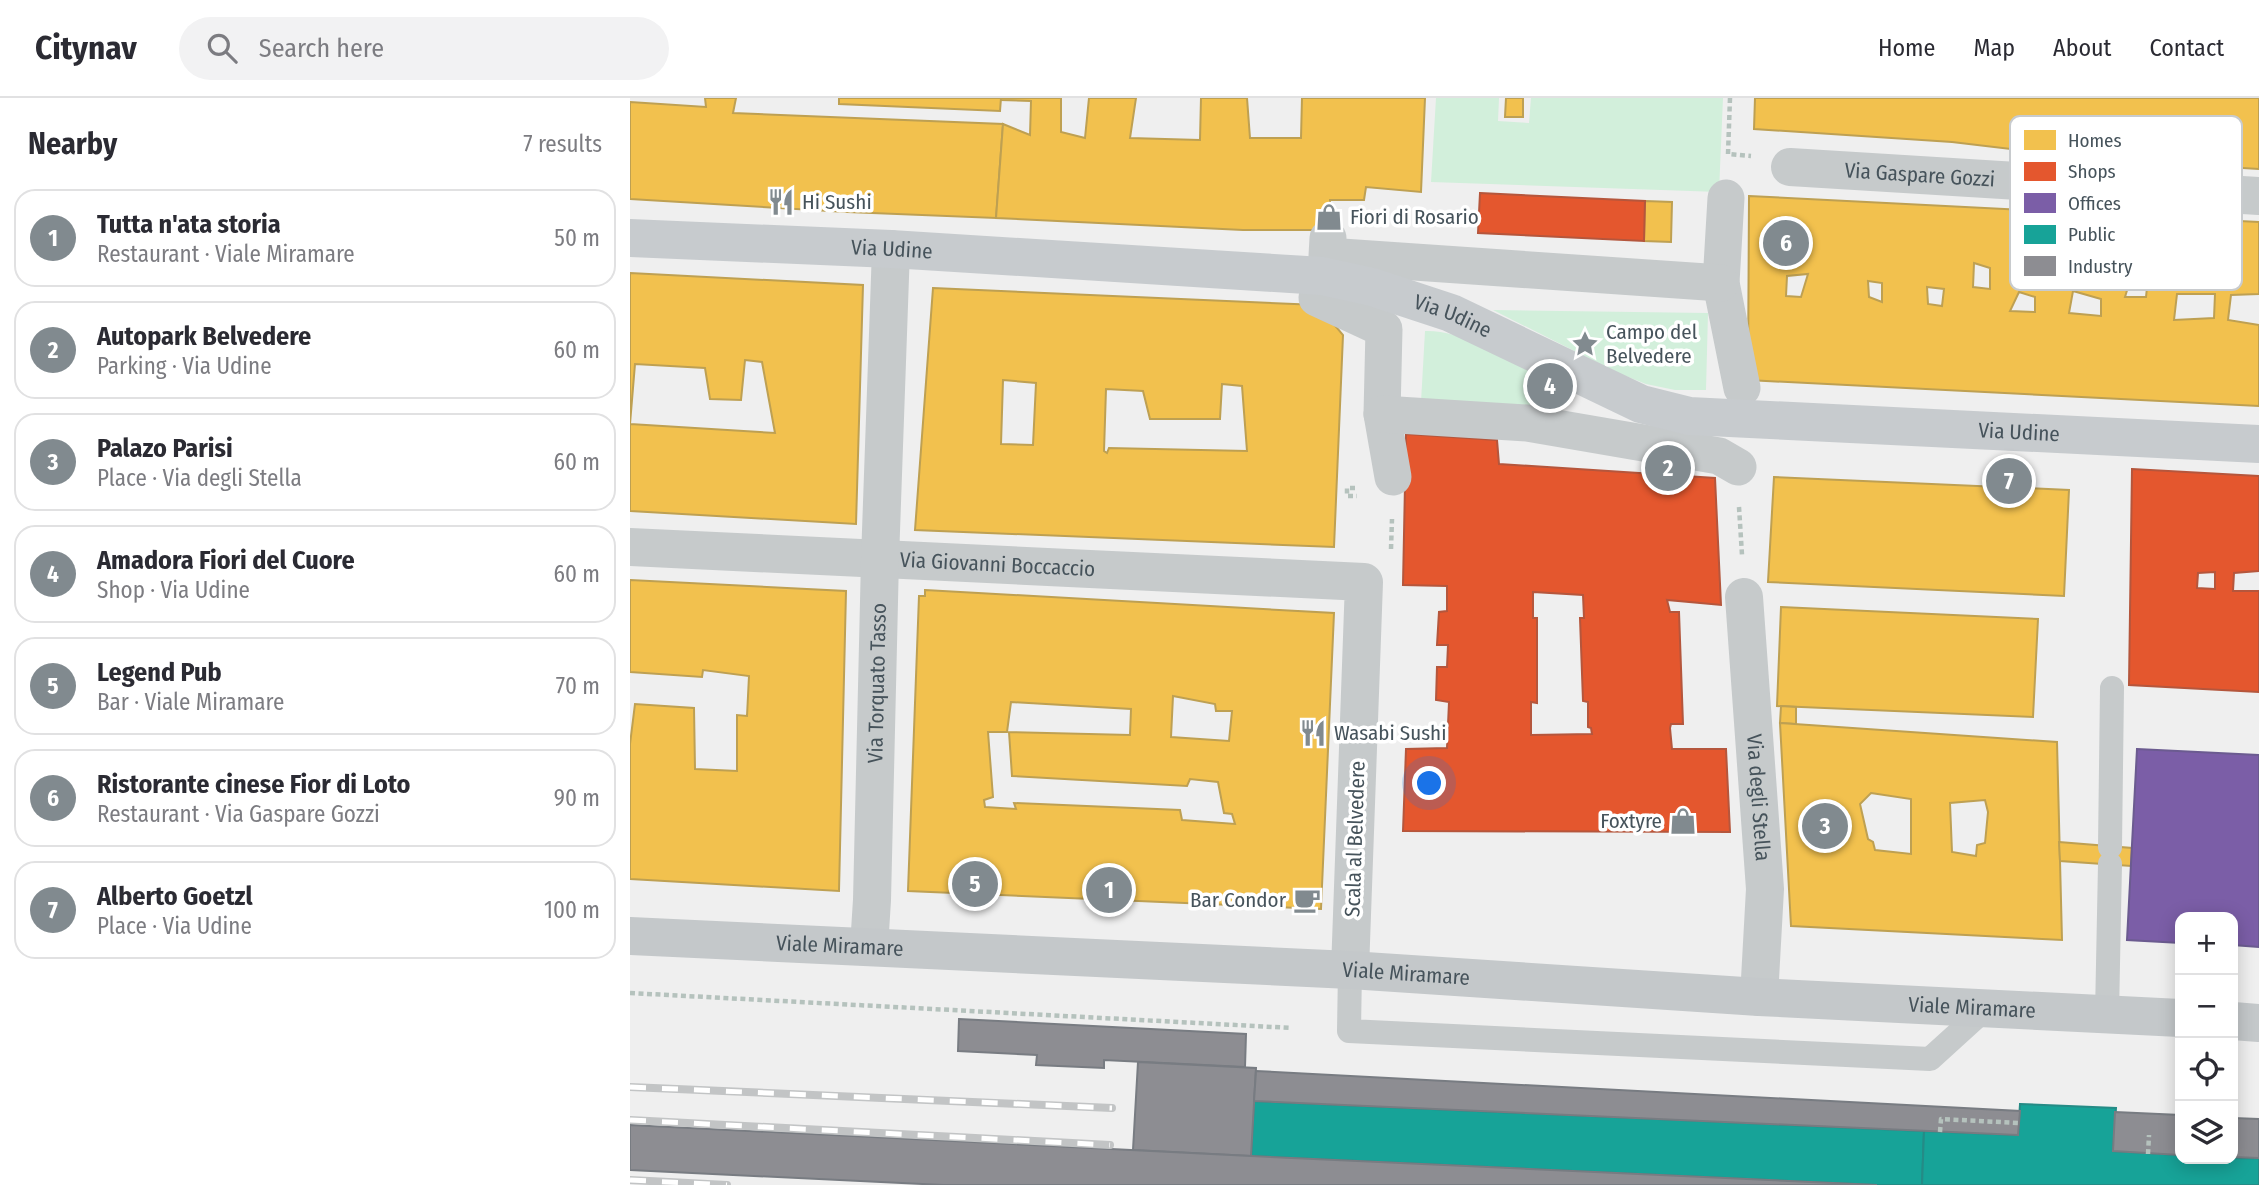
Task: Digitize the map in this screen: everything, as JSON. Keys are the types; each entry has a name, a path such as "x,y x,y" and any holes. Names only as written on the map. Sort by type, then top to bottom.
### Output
{"main road":[{"name":"Via Udine","path":"630,238 891,249 1322,276 1372,287 1451,313 1641,404 1689,416 2259,444"},
{"name":"Viale Miramare","path":"630,936 1350,970 1759,997 2175,1018"},
{"path":"2238,1021 2259,1023"}],"street":[{"name":"Via Gaspare Gozzi","path":"1776,161 2010,178"},
{"path":"1726,198 1721,283 1742,388"},
{"path":"1328,238 1327,257 1721,283"},
{"name":"Via Torquato Tasso","path":"869,947 891,249"},
{"path":"1317,298 1384,329 1381,414 1393,477"},
{"path":"1381,414 1527,423 1733,460"},
{"name":"Via Giovanni Boccaccio","path":"630,547 1364,582"},
{"name":"Scala al Belvedere","path":"1350,970 1364,582"},
{"name":"Via degli Stella","path":"1744,597 1765,889 1759,997"}],"lane":[{"path":"2107,1014 2112,688"},
{"path":"1350,970 1349,1031 1930,1059 1985,1009"}],"path":[{"path":"1730,98 1728,154 1776,161"},
{"path":"1733,460 1742,559"},
{"path":"630,993 1292,1028"},
{"path":"1940,1132 1941,1119 2018,1123"},
{"path":"2148,1154 2149,1135"}],"green space":[{"path":"1436,98 1499,98 1498,121 1529,123 1531,98 1723,98 1719,192 1431,182"},
{"path":"1493,310 1708,313 1706,390 1675,390 1646,384 1618,373"},
{"path":"1425,331 1466,339 1530,371 1530,409 1421,402"}],"building: Homes":[{"path":"705,98 736,98 733,113 1003,124 996,218 630,199 630,102 706,107"},
{"path":"839,98 1001,98 1000,111 839,104"},
{"path":"1001,98 1061,98 1061,132 1085,138 1089,98 1136,98 1130,138 1200,140 1201,98 1247,98 1250,138 1301,138 1302,98 1425,98 1421,192 1366,187 1364,200 1330,200 1328,230 1243,230 996,218 1003,124 1030,135 1031,101"},
{"path":"1506,98 1523,98 1523,117 1505,117"},
{"path":"1755,98 2259,98 2259,169 2242,168 2242,116 2010,116 2010,149 1952,142 1754,129"},
{"path":"1749,196 2010,209 2010,290 2127,290 2125,297 2146,297 2147,290 2242,290 2242,221 2259,222 2259,294 2231,295 2228,320 2259,325 2259,406 1748,380","holes":["1974,263 1990,268 1990,289 1973,287","1808,274 1801,297 1786,296 1787,276","1868,281 1882,283 1882,302 1869,297","1927,287 1944,289 1942,306 1928,304","2073,291 2101,299 2101,316 2069,313","2019,292 2035,297 2035,312 2010,311","2177,294 2215,294 2214,318 2174,320"]},
{"path":"1645,201 1672,202 1671,242 1644,241"},
{"path":"630,273 863,285 856,524 630,511","holes":["745,360 762,362 775,433 630,424 635,364 705,368 710,399 741,400"]},
{"path":"933,288 1318,305 1343,335 1334,547 915,530","holes":["1003,380 1036,383 1033,445 1001,444","1222,384 1242,386 1247,451 1109,448 1107,453 1104,451 1106,389 1143,391 1150,419 1220,419"]},
{"path":"1774,477 2069,490 2064,596 1768,582"},
{"path":"630,580 846,591 839,891 630,879 630,744 635,704 694,708 695,769 737,771 737,715 747,716 749,676 703,670 702,677 630,672"},
{"path":"925,590 1334,613 1321,909 908,891 919,596 925,596","holes":["1173,696 1215,704 1216,711 1232,711 1229,741 1171,737","1011,702 1131,709 1130,735 1009,732 1012,776 1187,786 1190,779 1218,782 1224,813 1232,814 1235,824 1182,820 1180,810 1014,803 1016,809 985,807 984,800 993,797 988,732 1007,732"]},
{"path":"1781,607 2038,619 2033,717 1777,706"},
{"path":"1781,706 1796,707 1796,724 1780,723"},
{"path":"1780,723 2057,742 2062,940 1791,926","holes":["1871,793 1911,799 1911,854 1875,850 1873,842 1868,839 1860,804","1985,800 1988,812 1985,843 1977,845 1976,856 1952,852 1950,803"]},
{"path":"2059,842 2132,848 2131,866 2060,861"}],"building: Shops":[{"path":"1480,193 1645,201 1644,241 1478,233"},
{"path":"1406,434 1497,440 1499,464 1715,478 1721,605 1667,600 1670,612 1679,612 1683,724 1671,724 1670,728 1672,749 1726,749 1730,832 1403,831 1406,749 1447,748 1449,702 1436,700 1437,667 1447,667 1448,645 1437,645 1439,612 1447,611 1447,586 1403,585","holes":["1533,592 1583,595 1584,618 1580,618 1583,701 1588,702 1588,727 1591,728 1592,734 1531,735 1531,702 1537,703 1537,618 1533,618"]},
{"path":"2132,469 2259,476 2259,571 2234,573 2233,591 2259,591 2259,692 2129,685","holes":["2215,572 2215,589 2197,588 2198,573"]}],"building: Offices":[{"path":"2137,749 2259,755 2259,947 2238,945 2238,912 2175,912 2175,943 2127,940"}],"building: Public":[{"path":"1254,1101 1924,1131 1922,1185 1251,1156"},
{"path":"2020,1104 2116,1108 2113,1151 2175,1155 2175,1164 2238,1164 2238,1158 2259,1158 2259,1185 1922,1185 1924,1131 2018,1135"}],"building: Industry":[{"path":"959,1019 1246,1034 1245,1067 1104,1060 1104,1068 1036,1065 1037,1055 958,1051"},
{"path":"1138,1062 1256,1068 1251,1156 1133,1150"},
{"path":"1256,1071 2020,1111 2018,1135 1254,1101"},
{"path":"2115,1112 2175,1115 2175,1155 2113,1151"},
{"path":"2238,1118 2259,1119 2259,1158 2238,1157"},
{"path":"630,1125 1877,1185 943,1185 630,1170"}],"railway":[{"path":"630,1087 1112,1108"},
{"path":"630,1120 1110,1145"},
{"path":"630,1180 727,1185"}],"place":[{"name":"Hi Sushi","path":"781,202"},
{"name":"Fiori di Rosario","path":"1329,217"},
{"name":"Ristorante cinese Fior di Loto","path":"1786,243"},
{"name":"Campo del Belvedere","path":"1585,344"},
{"name":"Amadora Fiori del Cuore","path":"1550,386"},
{"name":"Autopark Belvedere","path":"1668,468"},
{"name":"Alberto Goetzl","path":"2009,481"},
{"name":"Wasabi Sushi","path":"1313,733"},
{"name":"Foxtyre","path":"1683,821"},
{"name":"Palazo Parisi","path":"1825,826"},
{"name":"Legend Pub","path":"975,884"},
{"name":"Tutta n'ata storia","path":"1109,890"},
{"name":"Bar Condor","path":"1307,900"}]}
